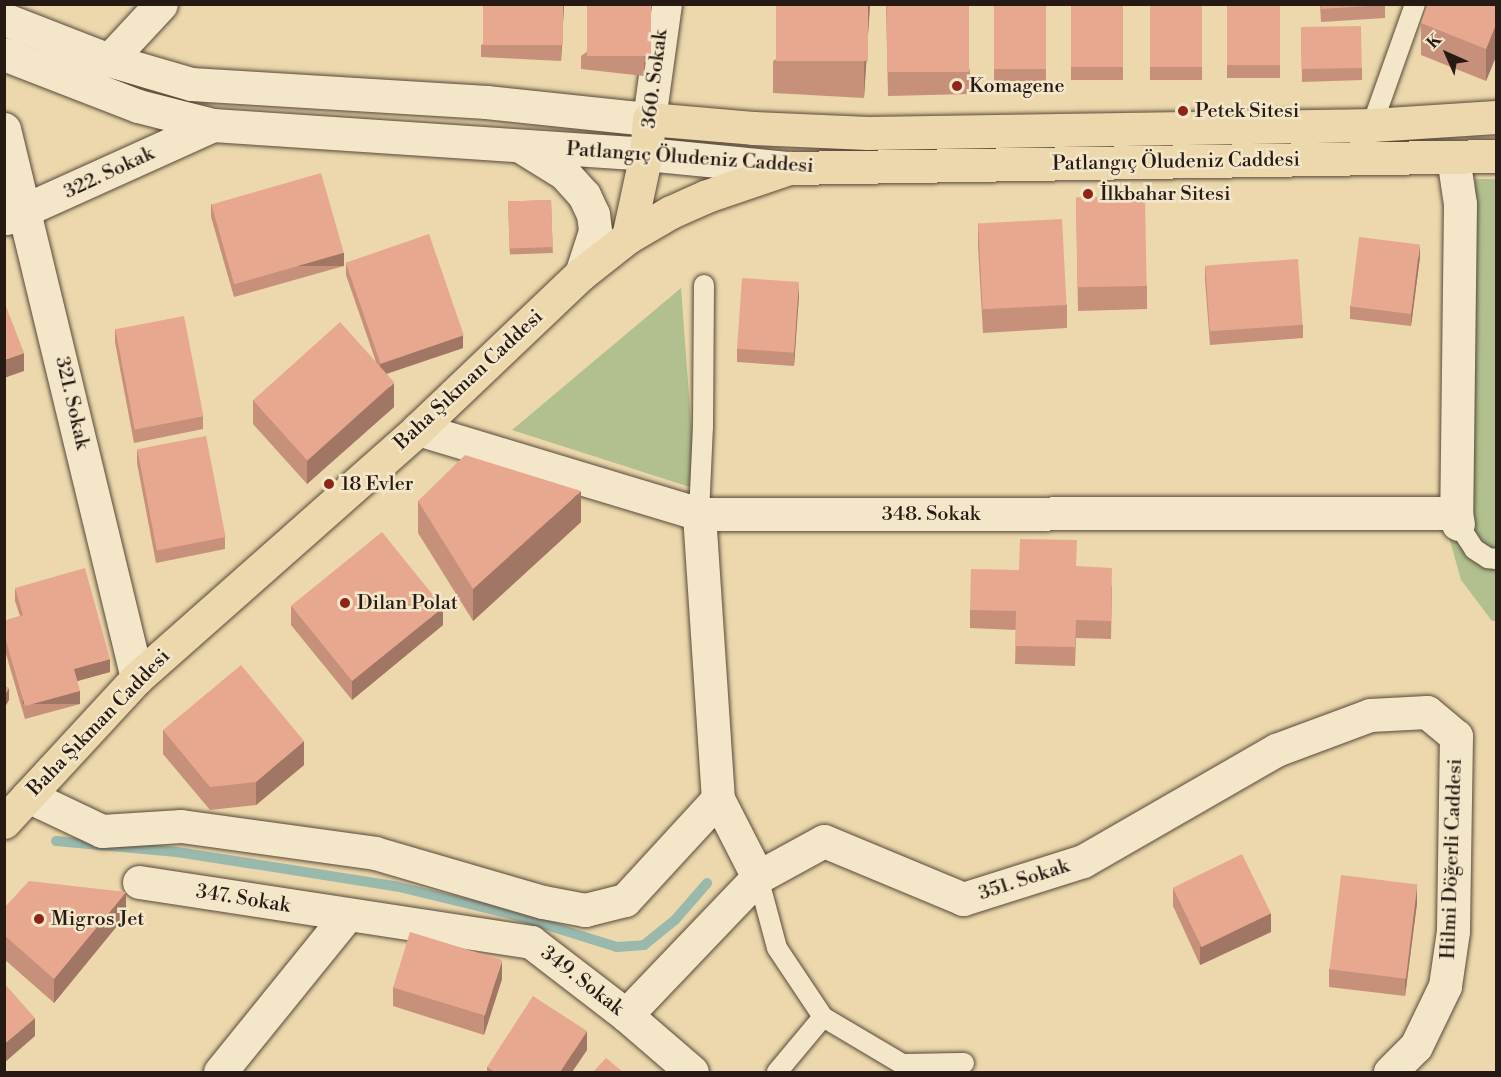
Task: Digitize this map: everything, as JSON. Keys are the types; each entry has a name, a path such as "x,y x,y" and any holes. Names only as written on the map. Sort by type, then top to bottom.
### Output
{"main road":[{"name":"Patlangıç Öludeniz Caddesi","path":"649,118 753,128 868,132 1372,125 1497,117"},
{"name":"360. Sokak","path":"627,237 646,154 649,118"},
{"name":"Patlangıç Öludeniz Caddesi","path":"789,168 1497,156"},
{"name":"Baha Şıkman Caddesi","path":"4,822 137,678 418,429 581,274 627,237 707,196 789,168"}],"street":[{"path":"109,60 161,4"},
{"name":"360. Sokak","path":"649,118 665,4"},
{"name":"Patlangıç Öludeniz Caddesi","path":"4,19 109,60 192,84 486,102 649,118"},
{"name":"Patlangıç Öludeniz Caddesi","path":"4,54 138,106 213,125 646,154 789,168"},
{"name":"322. Sokak","path":"15,215 213,125"},
{"name":"321. Sokak","path":"4,129 15,215 137,678"},
{"path":"518,145 564,173 584,195 593,213 595,231 581,274"},
{"path":"1453,157 1461,204 1457,519"},
{"name":"348. Sokak","path":"418,429 699,514 1457,519"},
{"path":"699,514 718,799 758,877"},
{"name":"351. Sokak","path":"626,1015 758,877 824,841 963,899 1083,861 1276,750 1370,715 1427,711 1456,736"},
{"name":"Hilmi Döğerli Caddesi","path":"1390,1072 1416,1046 1445,986 1452,931 1456,736"},
{"path":"28,796 102,831 181,826 375,853 543,902 585,910 625,900 718,799"},
{"name":"347. Sokak","path":"139,882 347,915"},
{"path":"220,1072 347,915"},
{"name":"349. Sokak","path":"347,915 531,942 626,1015 692,1072"}],"lane":[{"path":"1372,125 1415,4"},
{"path":"699,514 703,427 704,285"},
{"path":"1457,519 1474,549 1488,558 1497,559"},
{"path":"758,877 777,948 823,1017 902,1064 964,1064"},
{"path":"777,1072 823,1017"}],"green space":[{"path":"1475,179 1496,179 1496,621 1492,621 1461,580 1446,526 1473,521"},
{"path":"681,288 696,489 512,430"}],"building":[{"path":"483,4 563,4 563,45 483,45"},
{"path":"587,4 651,4 651,56 587,56"},
{"path":"776,4 868,4 868,61 776,61"},
{"path":"887,4 969,4 969,72 887,72"},
{"path":"994,4 1046,4 1046,69 994,69"},
{"path":"1071,4 1123,4 1123,67 1071,67"},
{"path":"1150,4 1202,4 1202,67 1150,67"},
{"path":"1227,4 1280,4 1280,65 1227,65"},
{"path":"1321,4 1385,4 1385,5 1321,9"},
{"path":"1428,4 1497,4 1497,22 1486,49 1421,23"},
{"path":"1361,26 1362,68 1302,69 1301,27"},
{"path":"321,173 344,253 234,284 211,204"},
{"path":"1145,196 1147,286 1078,287 1076,197"},
{"path":"551,200 553,247 510,248 508,202"},
{"path":"1062,219 1067,305 983,309 978,223"},
{"path":"429,234 464,335 381,364 346,263"},
{"path":"1359,237 1420,244 1411,314 1350,306"},
{"path":"1298,259 1303,325 1210,331 1205,265"},
{"path":"742,278 799,282 794,353 737,349"},
{"path":"4,301 24,353 4,360"},
{"path":"184,316 203,416 135,429 115,329"},
{"path":"340,322 394,382 307,460 253,400"},
{"path":"206,436 226,537 157,550 137,449"},
{"path":"465,455 581,491 473,589 418,501"},
{"path":"382,532 443,607 352,681 291,606"},
{"path":"1020,539 1077,540 1076,566 1112,568 1111,621 1076,620 1075,647 1015,646 1016,611 970,610 971,569 1019,570"},
{"path":"85,568 110,659 74,669 80,691 25,706 4,634 4,621 23,615 15,588"},
{"path":"241,665 304,741 256,782 210,787 163,730"},
{"path":"4,685 9,688 4,696"},
{"path":"1242,854 1271,913 1202,947 1173,888"},
{"path":"1341,875 1417,884 1406,979 1329,969"},
{"path":"29,881 126,892 54,979 4,935 4,908"},
{"path":"410,932 502,960 485,1016 393,987"},
{"path":"4,983 35,1018 4,1044"},
{"path":"533,996 587,1031 560,1072 495,1072 487,1067"},
{"path":"606,1058 623,1072 593,1072"}],"waterway":[{"path":"56,841 177,852 395,886 511,914 617,947 644,945 675,920 707,883"}],"place":[{"name":"Komagene","path":"957,86"},
{"name":"Petek Sitesi","path":"1183,111"},
{"name":"İlkbahar Sitesi","path":"1088,194"},
{"name":"18 Evler","path":"329,484"},
{"name":"Dilan Polat","path":"345,603"},
{"name":"Migros Jet","path":"39,919"}]}
